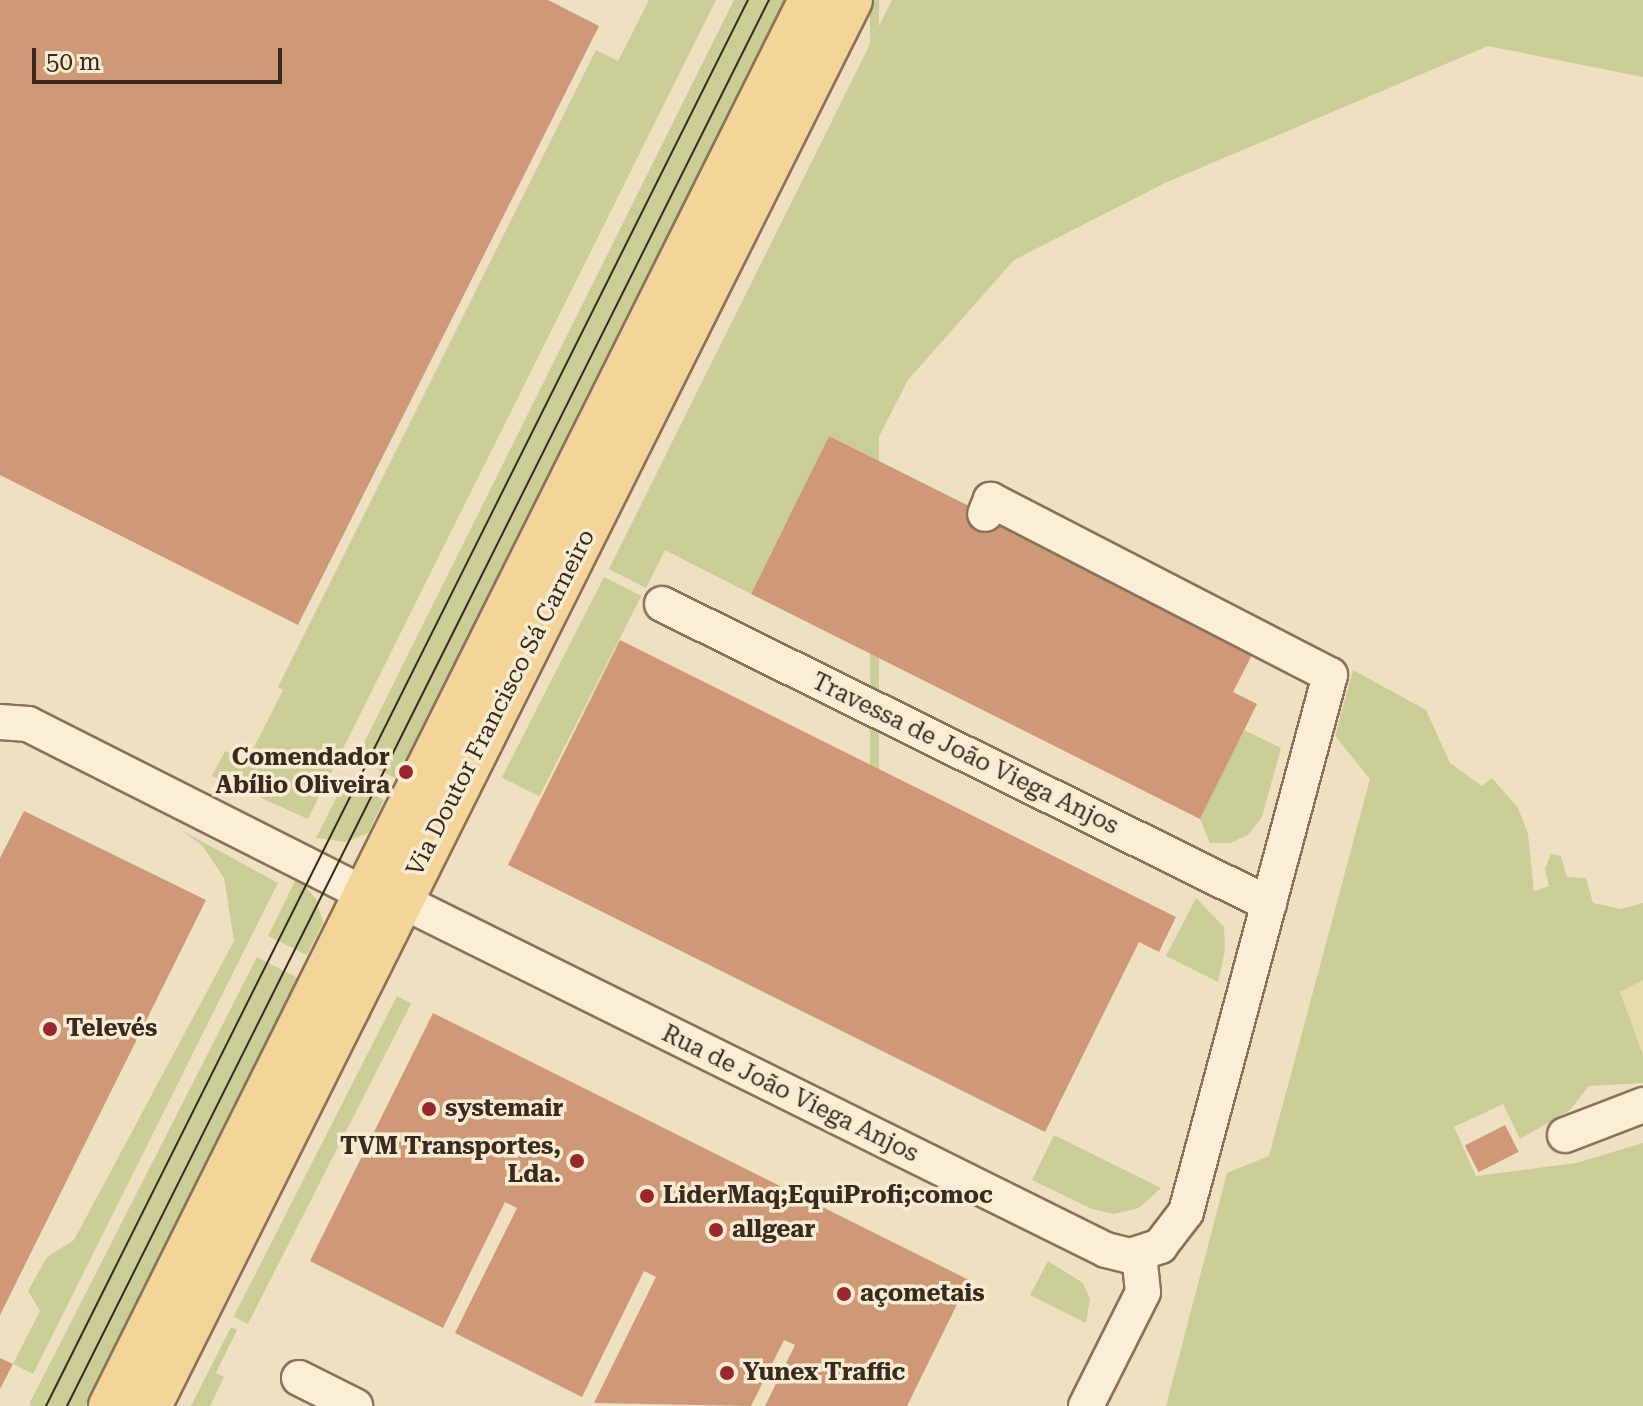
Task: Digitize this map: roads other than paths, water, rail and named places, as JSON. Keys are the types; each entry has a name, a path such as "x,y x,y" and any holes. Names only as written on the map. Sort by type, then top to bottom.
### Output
{"main road":[{"name":"Via Doutor Francisco Sá Carneiro","path":"150,1406 384,898 810,0"},
{"name":"Via Doutor Francisco Sá Carneiro","path":"110,1406 384,898 851,0"}],"street":[{"path":"985,514 991,500 1028,527 1330,675 1186,1212 1170,1238 1139,1255 1143,1292 1086,1406"},
{"name":"Travessa de João Viega Anjos","path":"662,604 1269,904"},
{"name":"Rua de João Viega Anjos","path":"0,722 28,724 1078,1236 1120,1255 1139,1255"},
{"path":"0,730 0,745"},
{"path":"1565,1135 1643,1105"},
{"path":"299,1378 355,1406"}],"tram line":[{"path":"46,1406 748,0"},
{"path":"67,1406 769,0"}],"place":[{"name":"Comendador Abílio Oliveira","path":"406,772"},
{"name":"Televés","path":"50,1029"},
{"name":"systemair","path":"429,1109"},
{"name":"TVM Transportes, Lda.","path":"577,1161"},
{"name":"LiderMaq;EquiProfi;comoc","path":"647,1196"},
{"name":"allgear","path":"716,1230"},
{"name":"açometais","path":"844,1294"},
{"name":"Yunex Traffic","path":"727,1373"}]}
